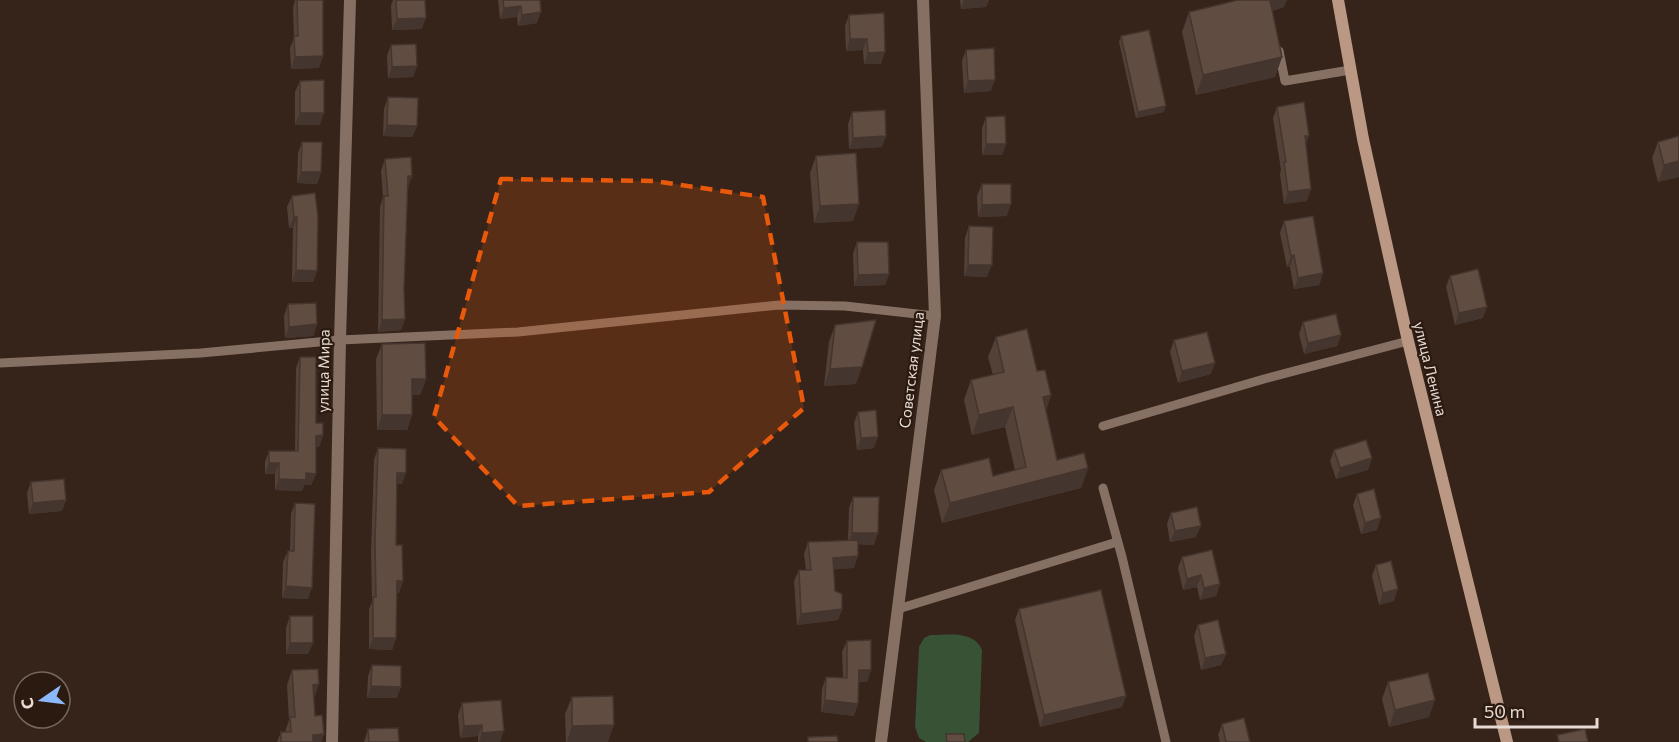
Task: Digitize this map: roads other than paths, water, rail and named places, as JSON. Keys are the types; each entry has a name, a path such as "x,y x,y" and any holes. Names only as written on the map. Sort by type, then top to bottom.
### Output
{"street":[{"name":"улица Мира","path":"332,742 350,0"},
{"name":"Советская улица","path":"881,742 935,316 923,0"},
{"name":"улица Ленина","path":"1338,0 1350,70 1408,341 1507,742"}],"lane":[{"path":"1276,37 1286,81 1350,70"},
{"path":"0,363 201,353 340,340 518,332 779,305 845,306 935,316"},
{"path":"1103,426 1264,379 1408,341"},
{"path":"1103,488 1167,742"},
{"path":"898,609 1117,542"}]}
